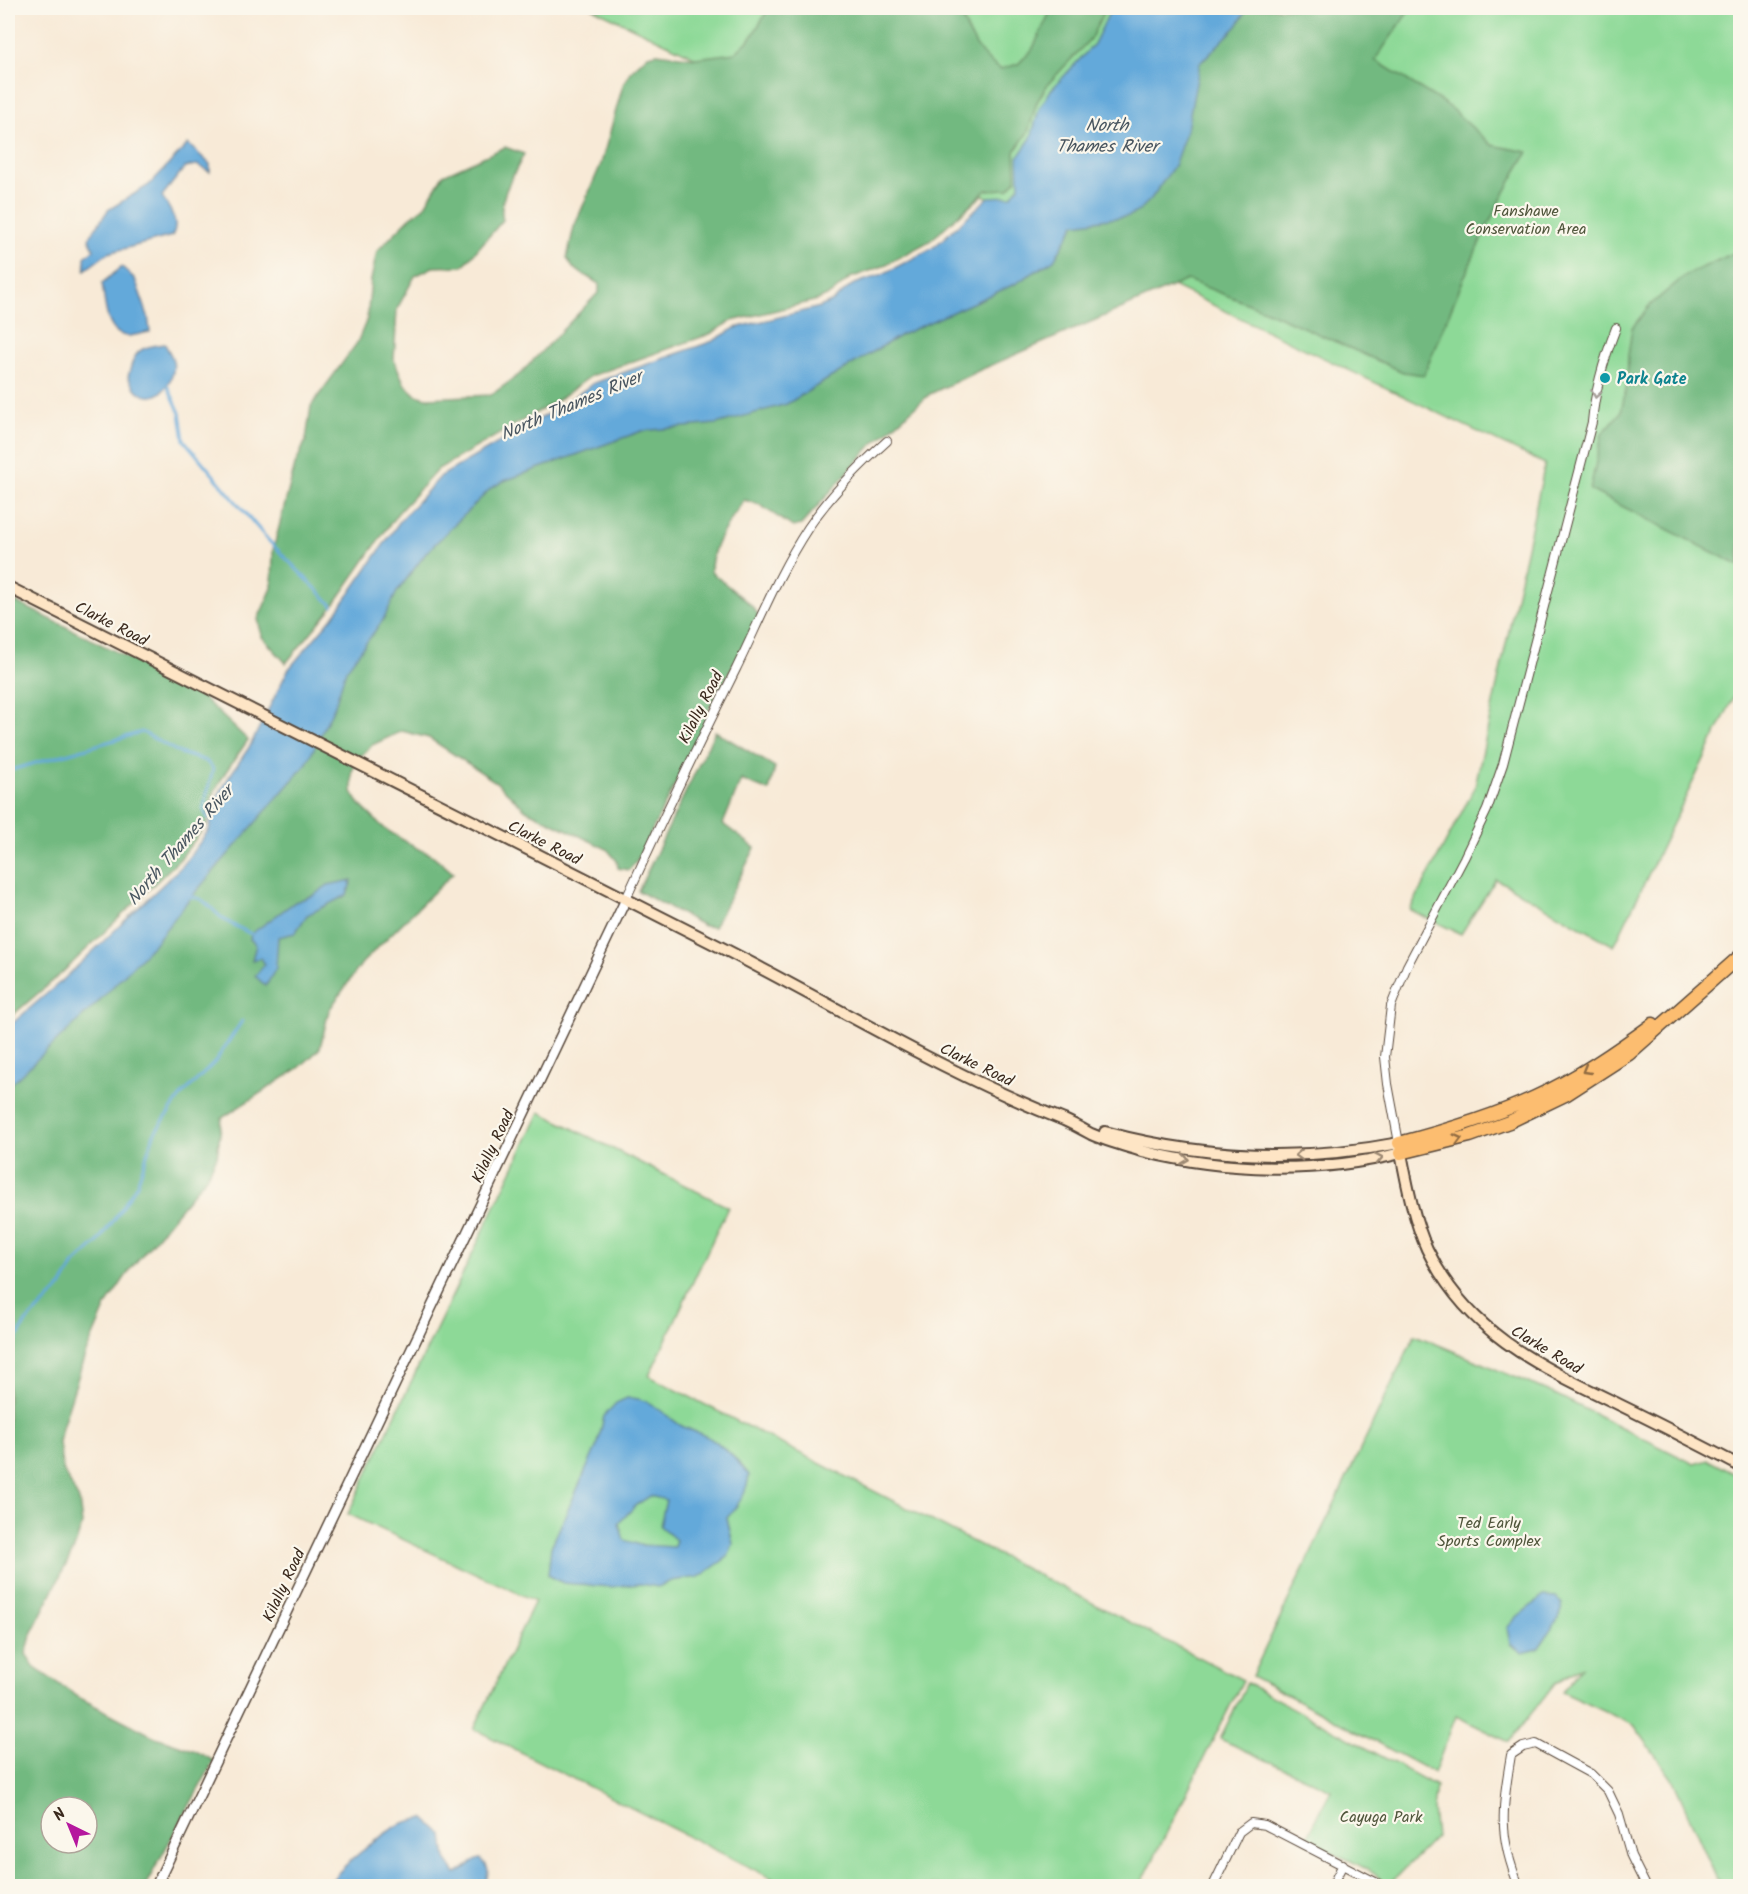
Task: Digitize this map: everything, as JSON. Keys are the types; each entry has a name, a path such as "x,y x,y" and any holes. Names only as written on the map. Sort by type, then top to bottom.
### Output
{"highway":[{"path":"1400,1148 1536,1097 1591,1067 1687,1002 1740,956"}],"main road":[{"name":"Clarke Road","path":"8,587 626,899 970,1079 1036,1110 1070,1123 1142,1142 1230,1153 1275,1156 1313,1155 1400,1148 1412,1203 1427,1249 1454,1294 1498,1338 1533,1362 1740,1466"}],"street":[{"path":"1400,1148 1385,1057 1391,1006 1397,987 1464,858 1494,792 1592,422 1595,391 1616,328"},
{"name":"Kilally Road","path":"156,1887 680,781 769,600 797,547 824,507 845,480 887,441"},
{"path":"1519,1887 1509,1863 1503,1837 1503,1799 1511,1755 1523,1747 1536,1743 1591,1774 1608,1791 1619,1814 1631,1856 1646,1887"},
{"path":"1213,1887 1239,1832 1251,1823 1265,1825 1368,1877 1383,1887"},
{"path":"1332,1887 1343,1864"},
{"path":"1363,1887 1368,1877"}],"green space":[{"name":"Fanshawe Conservation Area","path":"592,8 1740,8 1740,684 1614,946 1496,879 1461,934 1410,910 1475,787 1545,464 983,195 959,216 941,224 950,179"},
{"path":"769,8 957,8 979,50 1001,69 1018,64 1032,50 1052,8 1106,8 1091,38 1048,84 1037,102 1028,132 1015,151 1016,180 1008,189 986,190 930,241 881,267 850,278 831,294 818,300 732,321 710,334 591,376 555,402 438,469 397,514 333,606 286,663 262,637 258,619 272,588 273,550 295,465 306,440 311,406 357,343 367,319 377,251 424,207 443,175 505,147 524,154 502,203 503,220 463,266 433,267 415,276 397,309 394,360 405,385 416,395 427,398 491,395 520,374 599,292 599,284 573,268 567,258 574,227 601,164 623,85 630,72 648,55 657,53 696,58 735,53 751,38"},
{"path":"1247,8 1411,8 1375,60 1447,105 1492,145 1528,152 1484,233 1424,375 1403,372 1267,311 1187,280 930,394 869,448 801,525 793,527 760,505 744,500 717,543 711,572 751,605 760,617 709,709 705,725 637,860 629,870 618,868 617,861 607,849 526,810 496,782 429,738 402,731 372,745 359,758 352,771 352,792 360,805 385,829 432,855 453,873 362,963 329,1010 320,1048 299,1068 222,1118 217,1156 207,1176 132,1267 107,1304 85,1355 59,1442 63,1470 79,1500 82,1524 74,1549 32,1632 26,1654 35,1668 80,1698 153,1736 196,1751 214,1761 145,1886 8,1886 8,1081 345,665 425,548 490,483 1074,218 1200,58"},
{"path":"1740,250 1740,566 1590,490 1602,434 1621,412 1627,384 1632,328 1649,306 1686,275"},
{"path":"8,598 197,692 248,740 225,773 212,797 207,824 180,859 63,972 8,1019"},
{"path":"715,731 775,767 769,791 741,780 723,824 755,848 714,927 704,926 638,891"},
{"path":"540,1112 728,1207 649,1376 1243,1680 1140,1886 787,1886 474,1729 535,1601 348,1514"},
{"name":"Ted Early Sports Complex","path":"1415,1335 1557,1395 1694,1464 1708,1460 1740,1477 1740,1886 1720,1886 1673,1780 1634,1725 1562,1692 1583,1666 1555,1683 1509,1742 1456,1716 1434,1773 1252,1676"},
{"name":"Cayuga Park","path":"1247,1683 1436,1786 1433,1809 1436,1837 1389,1885 1359,1865 1305,1842 1331,1790 1220,1739"}],"water":[{"name":"North Thames River","path":"1114,8 1248,8 1237,26 1200,63 1187,129 1174,166 1151,199 1139,211 1129,216 1075,224 1054,260 1015,284 901,335 787,404 716,424 642,431 504,481 491,488 426,553 397,592 383,620 346,670 335,705 307,763 187,902 155,943 97,1003 8,1087 8,1027 65,978 183,865 209,830 214,803 250,746 288,670 336,613 400,521 441,476 558,408 594,383 713,341 735,328 820,307 833,301 852,285 883,274 933,248 989,197 1011,196 1019,186 1018,157 1031,138 1039,109 1051,90 1094,44 1108,15"},
{"path":"188,144 210,164 210,172 197,165 185,167 162,196 175,221 172,236 108,253 85,270 85,257 94,249 89,238 108,210 149,185"},
{"path":"122,267 135,279 148,316 150,332 126,336 113,329 105,306 102,283"},
{"path":"165,344 173,361 172,375 160,393 147,396 136,390 128,377 133,361 143,349"},
{"path":"352,880 347,895 307,915 295,933 278,937 276,968 266,986 255,976 265,964 260,958 252,960 256,945 250,939 251,934 295,902 314,895 328,885"},
{"path":"627,1398 635,1398 649,1403 680,1425 716,1442 732,1455 749,1475 742,1498 727,1518 733,1544 728,1557 699,1577 671,1581 658,1587 640,1584 610,1587 563,1583 548,1575 551,1547 598,1443 604,1416 616,1403","holes":["650,1496 666,1500 660,1526 676,1540 674,1547 640,1545 624,1540 619,1523 636,1505"]},
{"path":"1544,1596 1556,1597 1563,1605 1557,1621 1538,1649 1523,1653 1510,1644 1507,1628 1518,1616"},
{"path":"424,1818 443,1835 446,1859 456,1874 477,1860 481,1859 484,1862 488,1871 485,1886 329,1886 349,1862 380,1837 400,1824"}],"waterway":[{"path":"168,387 180,413 184,440 268,540 333,606"},
{"path":"8,771 142,732 180,753 206,761 213,769 203,809 208,818"},
{"path":"190,897 201,899 220,917 251,934"},
{"path":"8,1355 26,1322 62,1286 74,1264 97,1243 118,1214 137,1184 154,1134 180,1097 215,1062 242,1021"}],"place":[{"name":"Park Gate","path":"1605,378"}]}
